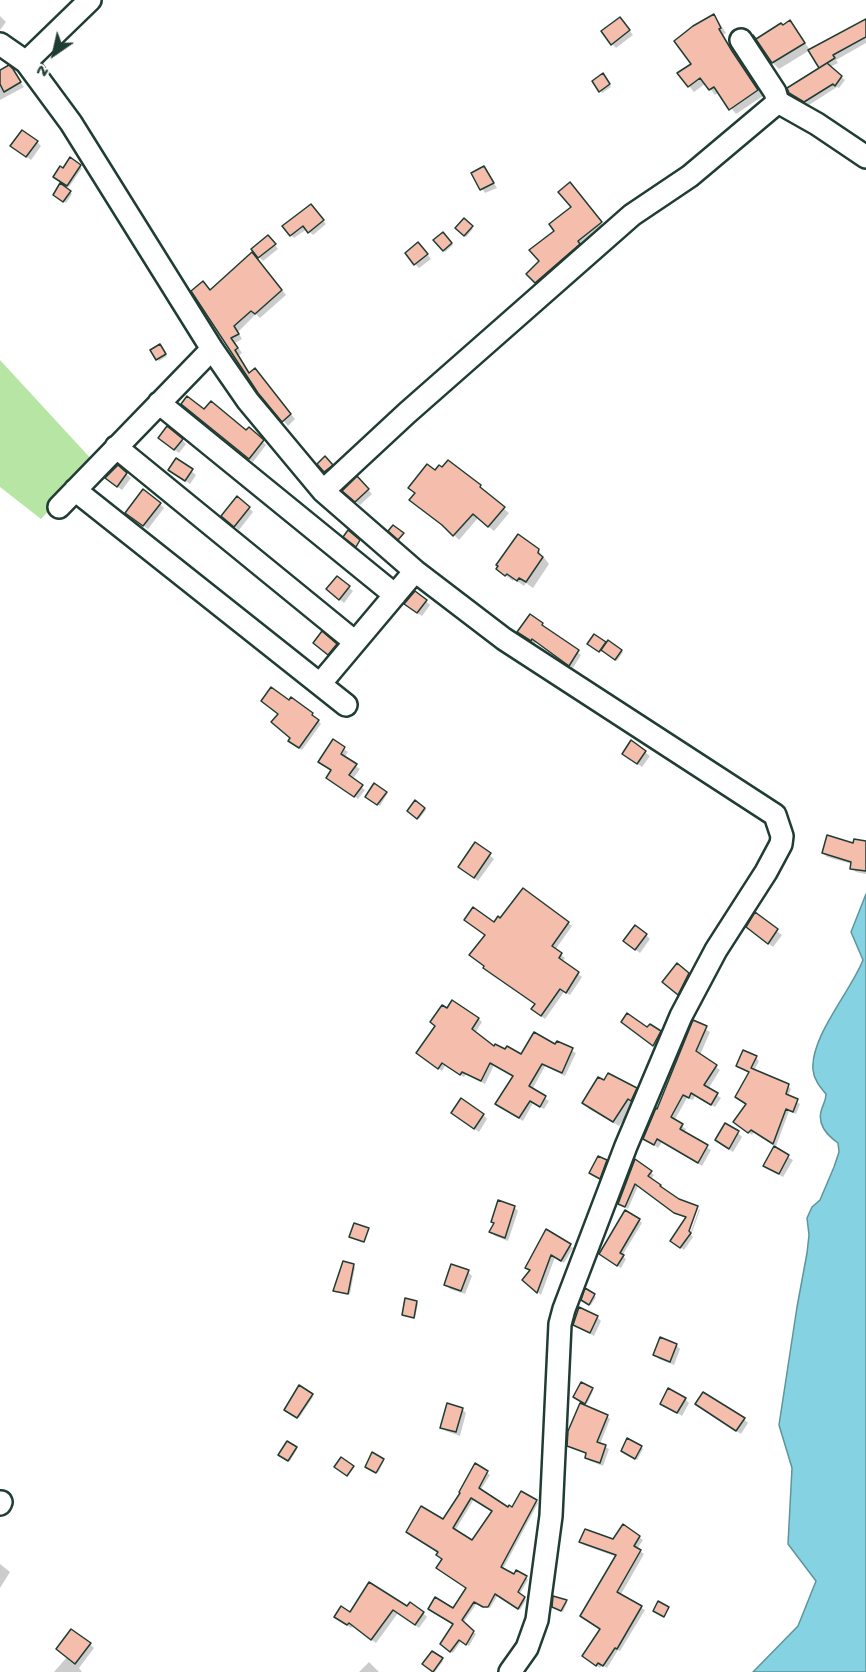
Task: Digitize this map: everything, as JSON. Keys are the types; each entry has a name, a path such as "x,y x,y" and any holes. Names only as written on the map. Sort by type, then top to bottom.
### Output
{"street":[{"path":"26,62 90,0"},
{"path":"741,40 775,92 778,102 866,157"},
{"path":"0,44 26,62 83,140 212,349 248,401 323,491 416,571 504,639 775,815 782,836 781,844 766,872 716,950 681,1016 626,1146 562,1317 559,1333 551,1516 537,1620 527,1648 510,1672"},
{"path":"323,491 407,413 632,215 690,177 778,102"},
{"path":"59,507 212,349"},
{"path":"159,403 395,596"},
{"path":"116,447 355,642"},
{"path":"75,490 346,705"},
{"path":"320,684 416,571"}],"green space":[{"path":"0,360 94,462 41,519 0,487"}],"water":[{"path":"866,894 866,1672 753,1672 798,1626 816,1581 788,1544 792,1468 779,1425 807,1253 809,1235 807,1218 812,1207 820,1200 839,1152 838,1143 827,1133 820,1119 826,1094 815,1077 814,1057 824,1029 863,960 851,932"}],"building":[{"path":"714,14 721,28 719,29 758,90 729,110 714,87 709,90 700,78 688,87 677,73 691,64 674,41 693,26"},
{"path":"620,17 630,30 611,45 601,31"},
{"path":"866,19 866,37 833,55 835,58 819,68 808,50"},
{"path":"790,20 805,43 772,63 753,35 756,39"},
{"path":"827,63 842,76 835,86 833,84 804,102 789,93 787,88"},
{"path":"9,65 21,82 4,92 0,84 0,70"},
{"path":"603,73 610,84 599,92 592,81"},
{"path":"22,130 38,141 26,157 10,146"},
{"path":"70,157 81,165 67,186 53,177"},
{"path":"484,166 494,183 480,190 471,173"},
{"path":"570,182 602,222 578,241 580,244 535,283 526,274 539,261 529,250 554,231 549,224 571,207 558,192"},
{"path":"60,183 71,191 63,202 53,195"},
{"path":"311,204 324,220 308,233 303,226 290,236 282,226"},
{"path":"464,218 473,226 464,236 455,228"},
{"path":"443,232 452,243 443,251 433,240"},
{"path":"268,235 276,244 258,258 251,249"},
{"path":"418,242 428,254 414,265 405,253"},
{"path":"252,252 282,290 255,314 251,311 234,326 239,334 231,338 238,348 235,350 249,373 255,368 291,414 282,422 258,393 191,291 203,281 210,290"},
{"path":"160,344 166,354 156,360 150,350"},
{"path":"187,396 204,409 211,401 246,430 249,427 264,440 249,459 181,404"},
{"path":"167,426 183,439 174,450 158,438"},
{"path":"325,456 333,465 324,472 317,464"},
{"path":"176,458 193,469 185,481 168,470"},
{"path":"448,460 505,507 488,527 473,514 453,536 409,500 415,493 408,488 427,464 435,470 439,465 442,467"},
{"path":"118,465 127,473 117,487 105,478"},
{"path":"357,476 369,489 355,502 342,491"},
{"path":"143,489 161,503 143,526 125,513"},
{"path":"237,496 250,507 234,527 221,516"},
{"path":"393,525 404,533 398,540 388,531"},
{"path":"348,530 360,540 356,547 343,537"},
{"path":"518,534 539,549 538,553 543,557 526,582 519,578 517,581 507,574 505,576 496,569 498,566 496,565"},
{"path":"337,576 350,586 339,600 326,589"},
{"path":"415,591 427,600 417,613 404,604"},
{"path":"530,614 579,650 569,666 532,639 531,641 517,632"},
{"path":"322,631 337,644 328,655 313,643"},
{"path":"594,634 606,642 599,652 587,644"},
{"path":"608,640 622,650 615,660 601,650"},
{"path":"271,687 289,700 291,697 319,720 299,748 288,741 290,738 271,722 278,714 261,701"},
{"path":"333,739 345,747 341,754 357,764 349,775 363,785 354,797 326,778 331,770 318,762"},
{"path":"631,740 646,751 637,764 622,754"},
{"path":"374,783 387,792 377,805 365,797"},
{"path":"415,800 425,808 417,819 407,811"},
{"path":"827,835 853,843 854,839 866,841 866,871 850,869 851,862 822,853"},
{"path":"475,842 491,853 474,878 458,867"},
{"path":"523,888 569,922 552,946 562,953 559,958 579,972 566,993 560,989 541,1016 531,1009 535,1004 483,968 484,966 469,955 485,935 464,920 473,907 494,922 498,916 500,918"},
{"path":"755,912 778,929 768,944 746,927"},
{"path":"635,925 647,934 635,950 623,941"},
{"path":"677,963 689,973 678,995 662,982"},
{"path":"452,1000 479,1018 472,1029 494,1046 495,1044 505,1049 507,1046 521,1054 534,1032 555,1044 557,1041 573,1048 562,1073 542,1064 529,1086 546,1096 540,1107 530,1101 519,1118 495,1104 513,1076 490,1063 481,1081 462,1072 460,1075 442,1063 438,1069 416,1053 435,1026 430,1022 442,1005 447,1008"},
{"path":"627,1013 647,1027 650,1024 661,1031 653,1046 621,1022"},
{"path":"693,1020 707,1026 696,1051 717,1065 704,1085 718,1093 711,1105 691,1093 689,1098 683,1095 671,1117 683,1124 680,1129 708,1145 698,1163 657,1139 654,1145 643,1139"},
{"path":"743,1050 757,1056 751,1068 789,1084 786,1094 798,1099 793,1112 786,1109 773,1144 751,1130 748,1133 733,1122 746,1104 735,1097 749,1072 736,1066"},
{"path":"608,1073 637,1088 631,1101 628,1099 613,1122 582,1103 598,1077 604,1080"},
{"path":"461,1098 484,1114 474,1129 451,1113"},
{"path":"725,1123 739,1131 729,1149 715,1140"},
{"path":"774,1146 789,1155 779,1174 763,1166"},
{"path":"598,1156 607,1160 600,1179 589,1173"},
{"path":"635,1159 652,1171 648,1176 660,1186 679,1199 698,1206 689,1231 691,1233 680,1248 670,1241 686,1217 674,1213 635,1184 625,1207 618,1204"},
{"path":"498,1200 515,1206 505,1238 489,1232 494,1223 491,1222"},
{"path":"625,1210 640,1219 620,1253 624,1255 617,1266 599,1254"},
{"path":"354,1223 369,1228 364,1242 349,1237"},
{"path":"546,1229 571,1244 561,1261 551,1255 537,1293 522,1280 530,1270 525,1268"},
{"path":"343,1261 354,1264 348,1294 333,1291"},
{"path":"451,1264 469,1270 461,1291 444,1285"},
{"path":"585,1288 595,1294 589,1305 581,1300"},
{"path":"405,1298 417,1301 414,1318 402,1315"},
{"path":"579,1307 598,1316 590,1333 573,1325"},
{"path":"660,1337 677,1344 670,1362 653,1355"},
{"path":"581,1382 593,1388 585,1404 573,1397"},
{"path":"299,1385 313,1394 297,1418 284,1410"},
{"path":"668,1388 686,1398 677,1413 660,1404"},
{"path":"703,1392 745,1418 736,1431 695,1404"},
{"path":"447,1403 463,1408 456,1432 440,1428"},
{"path":"580,1403 608,1415 597,1442 606,1445 600,1463 585,1458 586,1453 567,1446 568,1431"},
{"path":"627,1438 642,1446 635,1459 621,1451"},
{"path":"287,1441 297,1447 288,1461 278,1455"},
{"path":"372,1452 384,1459 376,1473 365,1467"},
{"path":"341,1457 354,1466 347,1476 334,1467"},
{"path":"475,1463 488,1471 479,1488 508,1507 509,1505 512,1507 521,1491 537,1500 501,1567 514,1574 516,1570 527,1576 518,1592 525,1597 518,1609 495,1594 488,1607 474,1602 462,1620 474,1631 466,1645 459,1640 450,1652 440,1644 453,1624 428,1609 435,1597 453,1608 466,1588 436,1568 442,1559 436,1555 438,1552 406,1532 421,1506 443,1519","holes":["471,1498 492,1511 472,1540 453,1528"]},
{"path":"623,1524 640,1536 634,1546 641,1550 617,1592 642,1606 617,1649 615,1648 603,1666 598,1663 596,1666 582,1656 600,1629 580,1616 616,1555 579,1542 585,1529 613,1539"},
{"path":"369,1582 407,1606 410,1602 424,1612 415,1625 393,1610 371,1640 349,1623 347,1625 334,1617 341,1606 350,1612"},
{"path":"553,1596 567,1600 561,1611 552,1607"},
{"path":"658,1601 669,1607 664,1617 653,1611"},
{"path":"71,1629 91,1643 75,1664 56,1649"},
{"path":"432,1651 443,1658 433,1672 422,1664"}]}
